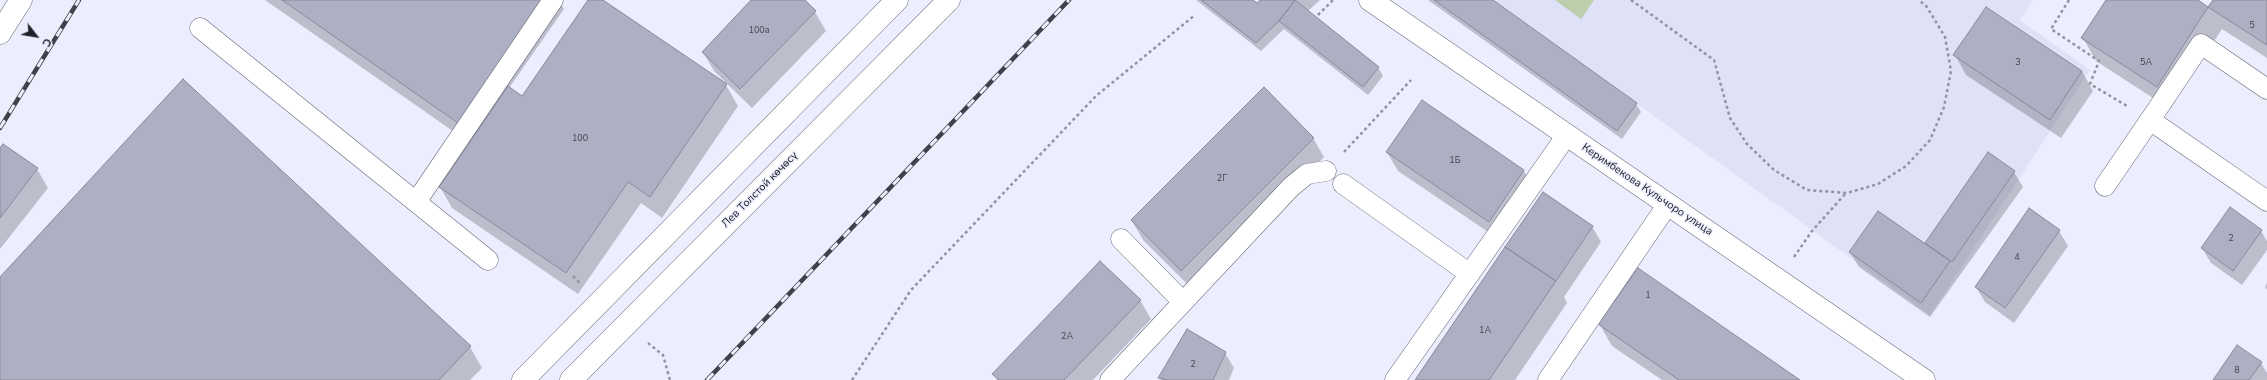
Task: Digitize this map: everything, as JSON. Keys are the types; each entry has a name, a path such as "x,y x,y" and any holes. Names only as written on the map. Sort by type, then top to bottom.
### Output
{"main road":[{"path":"0,33 21,0"},
{"path":"522,380 897,0"},
{"name":"Лев Толстой көчөсү","path":"571,380 949,0"},
{"name":"Керимбекова Кульчоро улица","path":"1370,0 1924,380"}],"lane":[{"path":"416,202 553,0"},
{"path":"200,28 488,260"},
{"path":"2105,186 2201,44 2267,89"},
{"path":"2150,120 2267,201"},
{"path":"1395,380 1567,135"},
{"path":"1110,380 1291,187 1307,174 1326,172"},
{"path":"1343,184 1470,274"},
{"path":"1548,380 1668,204"},
{"path":"1121,239 1184,302"}],"path":[{"path":"1318,14 1333,0"},
{"path":"1631,0 1714,60 1730,118 1747,144 1774,170 1807,190 1847,193 1878,184 1906,166 1930,140 1944,107 1951,71 1945,37 1927,7 1919,0"},
{"path":"2069,0 2051,29 2099,61 2090,84 2150,120"},
{"path":"852,380 911,290 1096,96 1195,15"},
{"path":"1326,172 1411,80"},
{"path":"1780,280 1812,231 1847,193"}],"shaded area":[{"path":"1493,0 2033,0 2020,20 2090,70 1930,315"}],"green space":[{"path":"1555,0 1594,0 1581,19"}],"building":[{"path":"282,0 543,0 458,123"},
{"path":"588,0 603,0 727,84 650,197 628,182 566,273 439,187 508,86 522,96"},
{"path":"751,0 805,0 816,11 740,89 702,52"},
{"path":"1201,0 1253,0 1257,3 1260,0 1295,0 1279,21 1256,43"},
{"path":"1295,0 1379,67 1363,87 1279,21"},
{"path":"1434,0 1493,0 1637,103 1617,131"},
{"path":"2106,0 2198,0 2208,7 2157,87 2081,38"},
{"path":"2213,0 2267,0 2267,45 2208,7"},
{"path":"1986,7 2082,71 2050,120 1953,55"},
{"path":"183,79 471,346 439,380 0,380 0,277"},
{"path":"1264,87 1314,138 1181,271 1131,220"},
{"path":"1422,100 1524,170 1489,222 1386,152"},
{"path":"3,144 38,168 0,218 0,148"},
{"path":"1988,152 2015,171 1952,262 1925,243"},
{"path":"1543,192 1593,226 1556,281 1505,247"},
{"path":"2230,207 2262,230 2233,271 2201,248"},
{"path":"2029,208 2060,230 2005,308 1975,287"},
{"path":"1878,211 1950,261 1921,303 1849,252"},
{"path":"1505,247 1556,281 1489,380 1415,380"},
{"path":"1100,261 1141,300 1064,380 999,380 992,374"},
{"path":"1638,268 1800,380 1679,380 1598,324"},
{"path":"1187,329 1226,352 1213,380 1168,380 1158,378"},
{"path":"2237,345 2262,362 2249,380 2213,380"}],"railway":[{"path":"0,128 79,0"},
{"path":"707,380 1069,0"}]}
